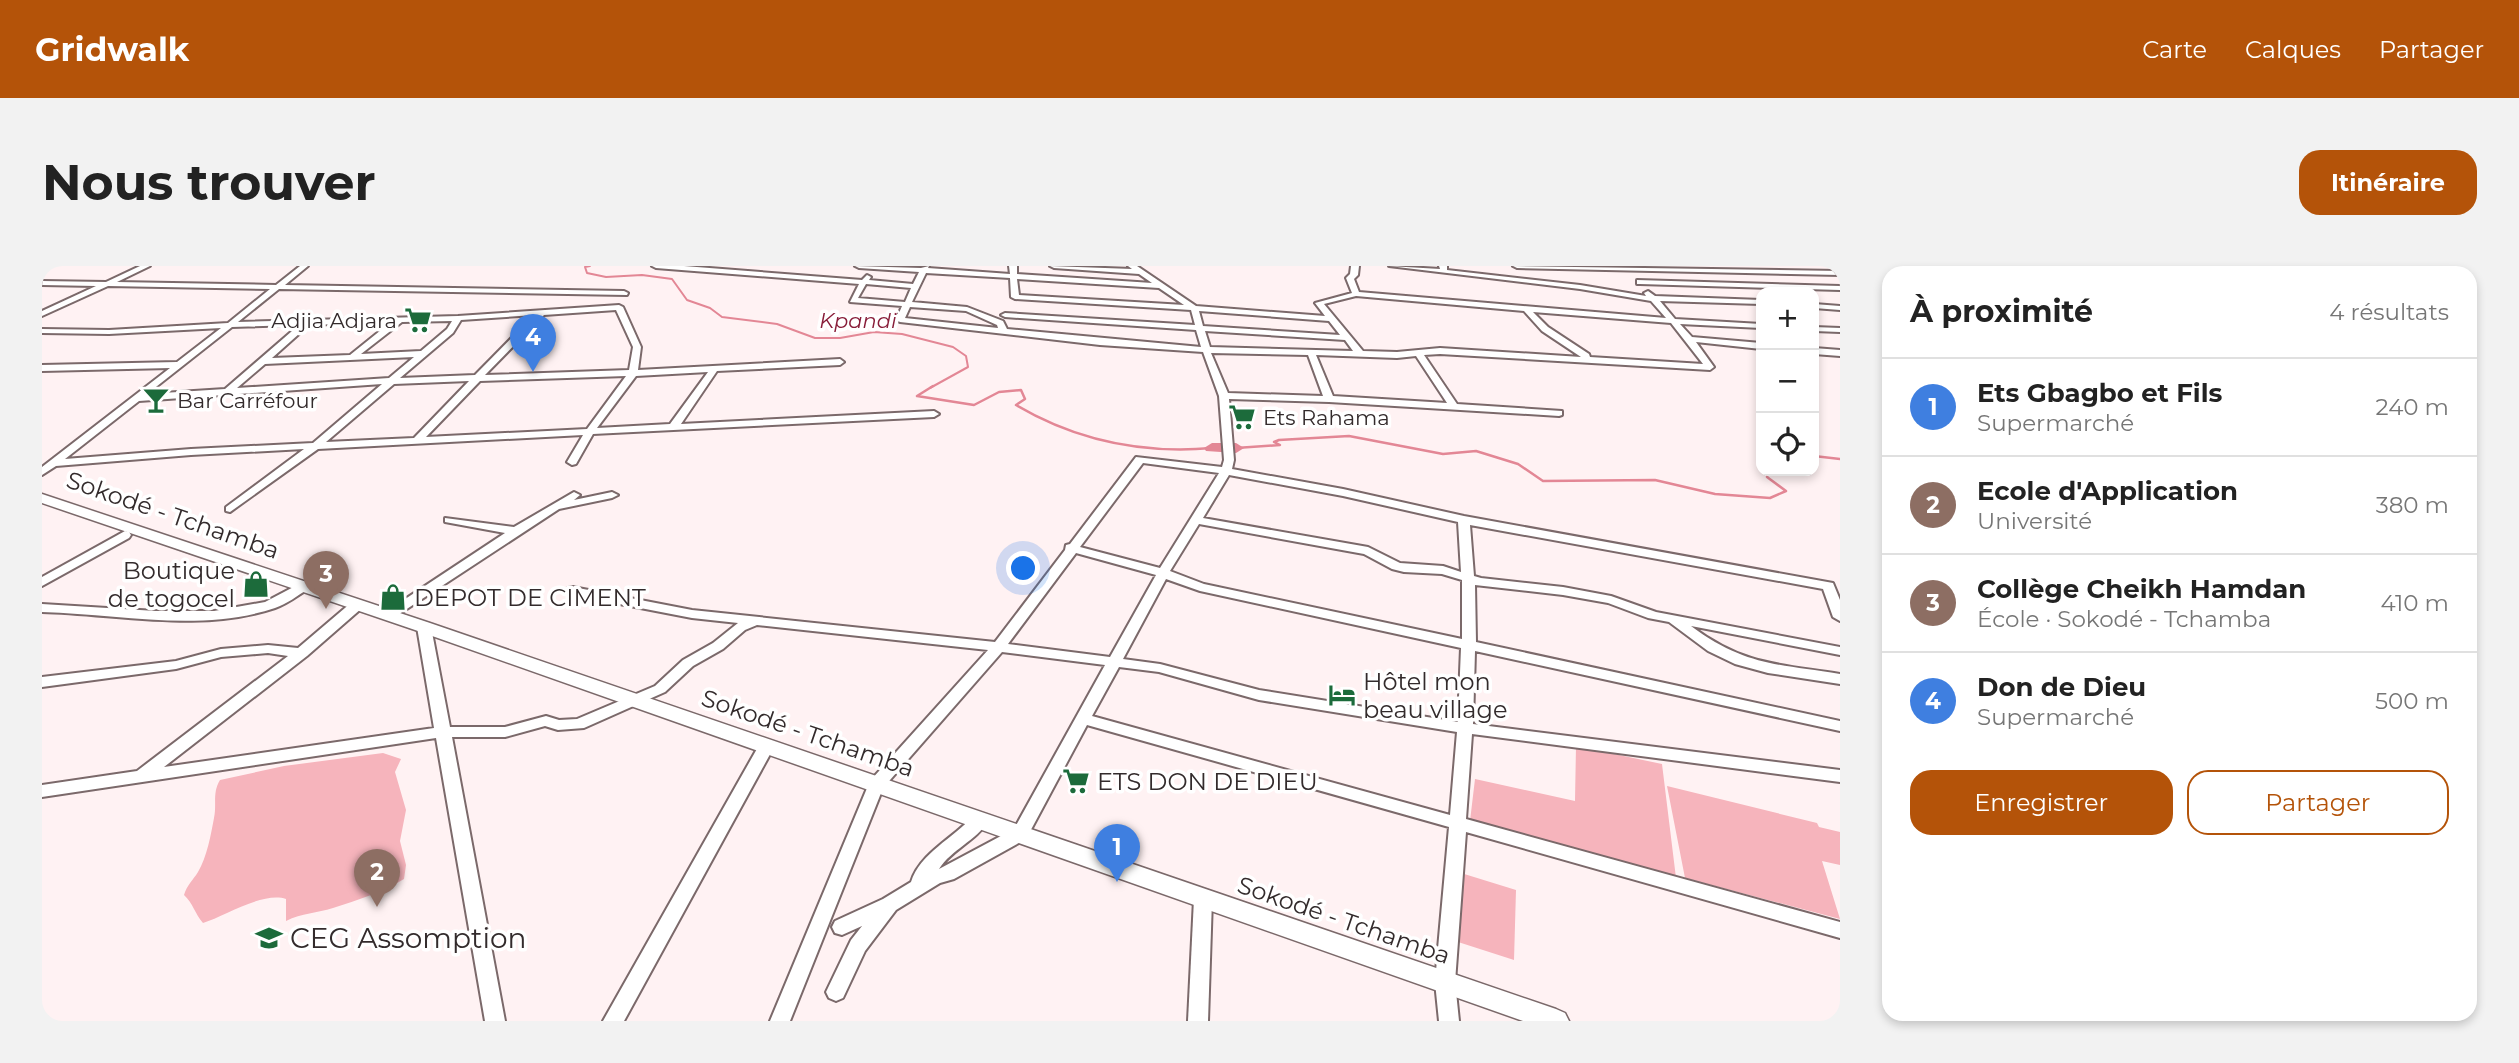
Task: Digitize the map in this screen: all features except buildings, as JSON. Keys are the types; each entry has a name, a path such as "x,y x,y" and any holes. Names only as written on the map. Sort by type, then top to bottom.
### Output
{"main road":[{"name":"Sokodé - Tchamba","path":"42,498 424,627 1556,1021"}],"street":[{"path":"42,314 146,266"},
{"path":"42,472 304,266"},
{"path":"656,266 780,270 864,282 916,286"},
{"path":"859,266 924,268 1013,277 1164,286"},
{"path":"1013,266 1015,297 1333,320"},
{"path":"1054,266 1141,272"},
{"path":"842,927 1020,834 1163,573 1228,464 1224,396 1206,350 1194,308 1132,266"},
{"path":"1355,266 1354,275 1350,278 1356,294"},
{"path":"1393,266 1443,269 1650,297 1756,302"},
{"path":"1517,266 1840,273"},
{"path":"1742,266 1753,271"},
{"path":"873,267 853,300 967,309 1000,323 1004,332"},
{"path":"924,268 900,320 1100,342 1206,350 1360,354 1419,354 1440,351 1710,367 1640,282"},
{"path":"1603,268 1640,282 1840,288"},
{"path":"42,283 624,293"},
{"path":"1360,354 1319,303 1356,294 1756,326"},
{"path":"1069,320 1071,301"},
{"path":"1819,306 1840,308"},
{"path":"42,331 109,332 230,325 458,318 619,307 637,348 633,373 590,430 572,462"},
{"path":"1525,307 1545,329 1574,351 1590,358"},
{"path":"417,440 541,313"},
{"path":"1005,315 1348,338"},
{"path":"230,509 315,446 450,331 458,318"},
{"path":"351,358 401,319"},
{"path":"227,392 308,322"},
{"path":"1100,342 1101,322"},
{"path":"1819,329 1840,330"},
{"path":"1689,339 1756,346"},
{"path":"1819,351 1840,353"},
{"path":"1311,353 1329,399"},
{"path":"264,362 423,354"},
{"path":"1419,354 1455,408"},
{"path":"134,398 392,381 633,373 840,362"},
{"path":"42,368 177,365"},
{"path":"673,428 714,369"},
{"path":"1224,396 1329,399 1559,413"},
{"path":"55,463 590,430 934,414"},
{"path":"780,1021 876,785 999,646 1140,458 1228,464 1464,520 1828,586 1836,598 1840,617"},
{"path":"388,615 574,495"},
{"path":"556,507 612,495"},
{"path":"449,520 516,531"},
{"path":"1197,520 1357,548 1396,566 1443,570 1468,580 1563,591 1611,600 1672,619 1840,651"},
{"path":"1449,1021 1445,982 1465,728 1470,612 1464,520"},
{"path":"42,582 125,535"},
{"path":"1070,548 1163,573 1200,587 1840,726"},
{"path":"42,608 211,616 244,612 273,604 303,586"},
{"path":"573,591 683,613 999,646 1160,668 1259,695 1465,728 1840,776"},
{"path":"142,776 302,653 357,605"},
{"path":"1672,619 1699,640 1734,659 1770,670 1840,679"},
{"path":"42,791 441,732 505,732 546,721 558,725 579,724 660,689 688,663 718,646 740,627 756,621"},
{"path":"424,627 495,1021"},
{"path":"42,682 176,665 222,653 268,649 302,653"},
{"path":"1083,719 1840,930"},
{"path":"613,1021 766,747"},
{"path":"836,992 858,946 890,904 917,883 933,867 937,858 971,832 979,821"},
{"path":"1198,1021 1203,899"},
{"path":"823,915 849,931 858,946"}],"shaded area":[{"path":"1576,746 1662,764 1676,878 1470,821 1475,779 1575,801"},
{"path":"383,753 401,759 395,772 406,810 400,841 406,865 404,879 361,899 286,921 286,899 277,897 256,901 203,923 184,895 206,853 214,818 216,789 220,780 284,766"},
{"path":"1667,786 1817,823 1819,827 1840,832 1840,865 1822,861 1840,919 1685,878"},
{"path":"1461,873 1516,890 1514,960 1455,941"}],"waterway":[{"name":"Kpandi","path":"590,266 585,267 587,273 606,277 642,275 672,279 687,300 710,308 722,317 777,324 815,338 840,338 874,332 902,334 953,347 966,356 968,367 930,388"},
{"name":"Kpandi","path":"933,386 917,396 974,405 999,392 1021,390 1025,399 1016,405 1086,436 1135,447 1212,448"},
{"path":"1236,448 1280,445 1274,442 1279,440 1349,436 1443,454 1476,451 1518,464 1543,481 1655,480 1715,494 1770,498 1786,491 1767,476"},
{"path":"1212,448 1236,448"},
{"path":"1819,457 1840,459"}],"place":[{"name":"Adjia Adjara","path":"418,320"},
{"name":"Don de Dieu","path":"533,372"},
{"name":"Bar Carréfour","path":"156,400"},
{"name":"Ets Rahama","path":"1242,417"},
{"name":"Boutique de togocel","path":"256,584"},
{"name":"DEPOT DE CIMENT","path":"393,597"},
{"name":"Collège Cheikh Hamdan","path":"326,609"},
{"name":"Hôtel mon beau village","path":"1342,695"},
{"name":"ETS DON DE DIEU","path":"1076,781"},
{"name":"Ets Gbagbo et Fils","path":"1117,882"},
{"name":"Ecole d'Application","path":"377,907"},
{"name":"CEG Assomption","path":"269,938"}]}
